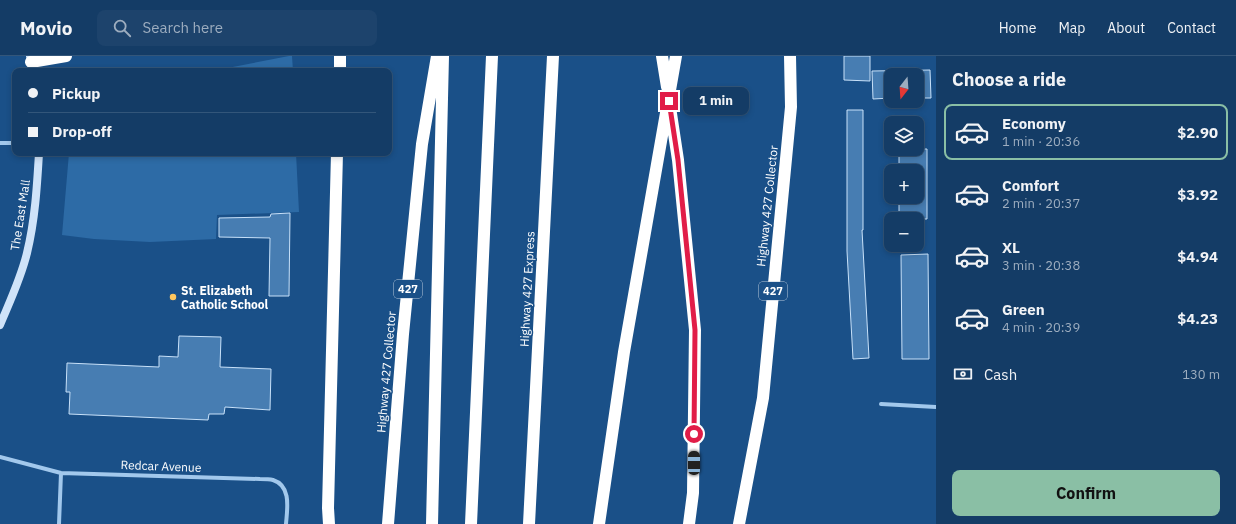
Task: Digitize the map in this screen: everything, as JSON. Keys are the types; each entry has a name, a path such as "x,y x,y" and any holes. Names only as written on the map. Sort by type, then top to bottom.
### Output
{"highway":[{"path":"31,63 66,56"},
{"path":"340,56 340,68"},
{"name":"Highway 427 Collector","path":"388,524 403,334 422,144 437,56"},
{"path":"432,524 443,56"},
{"path":"471,524 492,56"},
{"name":"Highway 427 Express","path":"529,524 554,56"},
{"path":"662,56 678,160 695,330 693,493 689,524"},
{"path":"599,524 624,352 676,56"},
{"name":"Highway 427 Collector","path":"739,524 763,398 791,108 790,56"},
{"path":"329,524 328,508 337,156"}],"main road":[{"name":"The East Mall","path":"0,325 27,254 35,211 39,156"}],"street":[{"path":"0,143 12,143"},
{"path":"881,404 936,407"},
{"name":"Redcar Avenue","path":"0,457 61,474 274,480 284,488 287,495 286,524"},
{"path":"59,524 61,474"}],"shaded area":[{"path":"289,56 292,56 293,68 227,68"},
{"path":"69,156 296,156 299,212 217,215 216,239 150,242 94,239 62,235"}],"building":[{"path":"844,56 870,56 870,81 844,80"},
{"path":"924,70 930,70 931,98 924,98"},
{"path":"872,71 884,71 884,98 873,99"},
{"path":"847,110 863,110 862,230 869,358 853,359 847,251"},
{"path":"924,149 927,149 927,219 924,219 924,212 899,212 899,204 924,204 924,164 899,164 899,156 924,156"},
{"path":"290,213 289,296 269,296 270,238 219,237 219,218 270,217 271,214"},
{"path":"928,254 929,359 902,359 901,255"},
{"path":"179,336 221,337 220,367 271,369 270,410 225,407 224,414 209,414 208,420 69,414 70,392 66,392 67,363 159,367 159,356 178,357"}],"place":[{"name":"St. Elizabeth Catholic School","path":"173,297"}],"route":[{"path":"669,101 678,160 695,330 694,434"}]}
